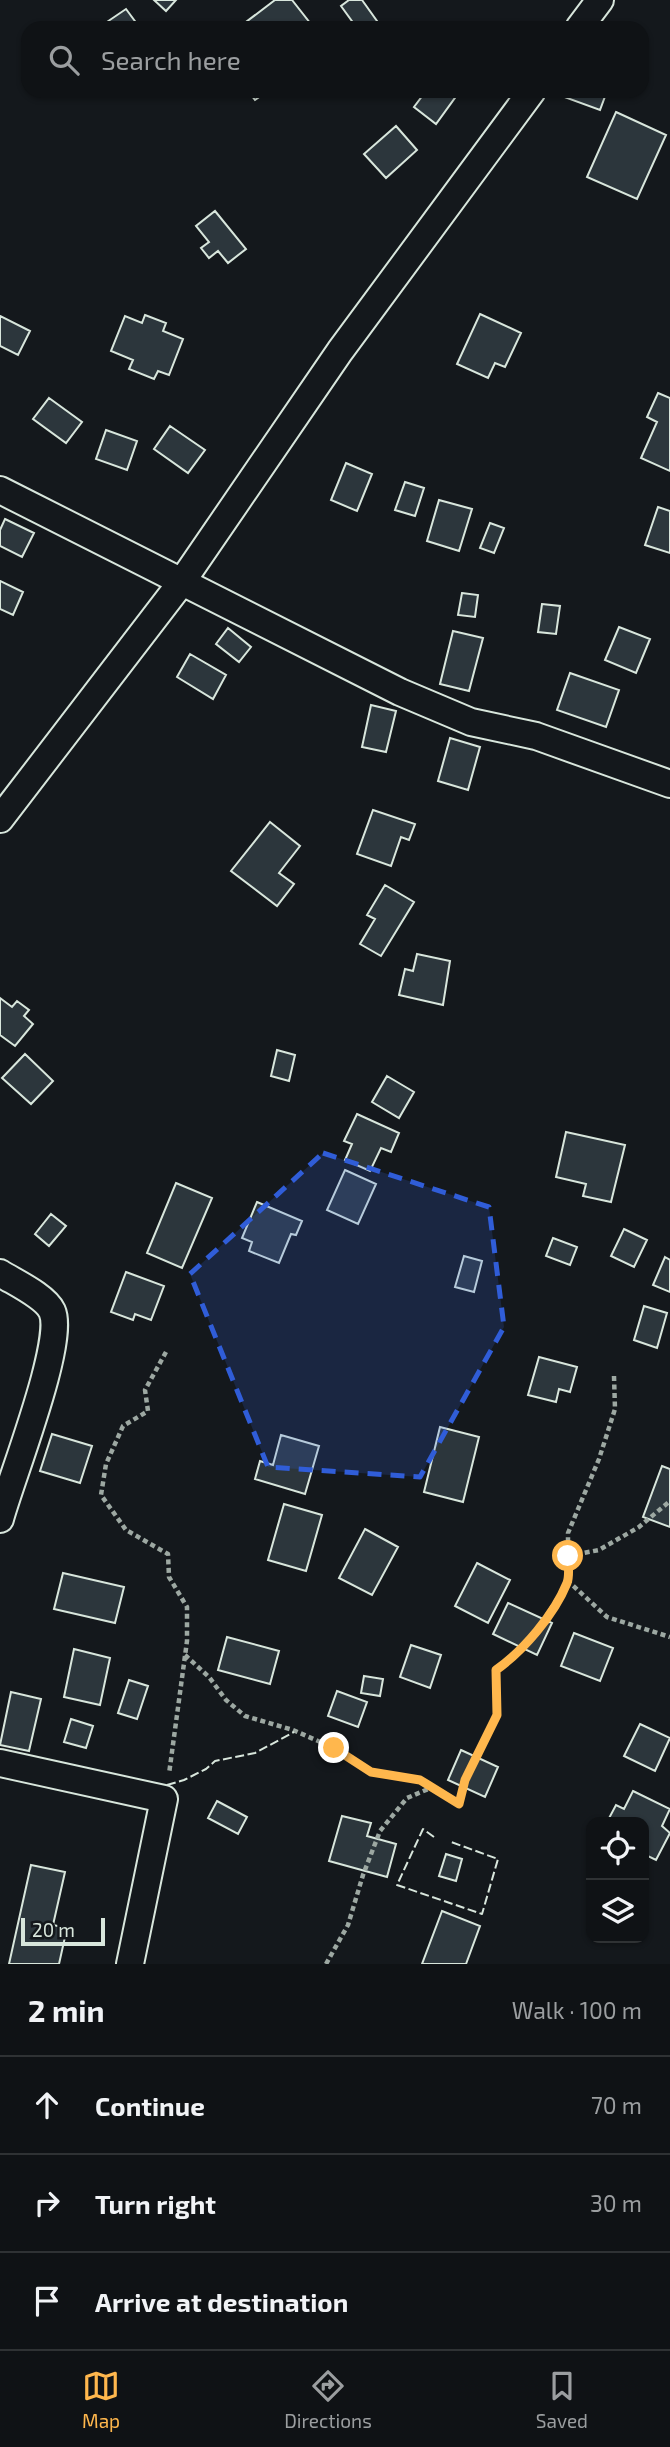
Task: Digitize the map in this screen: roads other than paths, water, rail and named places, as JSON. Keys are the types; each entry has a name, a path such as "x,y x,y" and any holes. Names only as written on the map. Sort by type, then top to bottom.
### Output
{"street":[{"path":"584,21 600,0"},
{"path":"0,819 181,583 340,351 527,98"},
{"path":"0,490 400,692 471,722 536,736 670,784"},
{"path":"0,1273 37,1296 52,1311 56,1333 46,1378 0,1519"},
{"path":"0,1763 164,1799 130,1964"}]}
